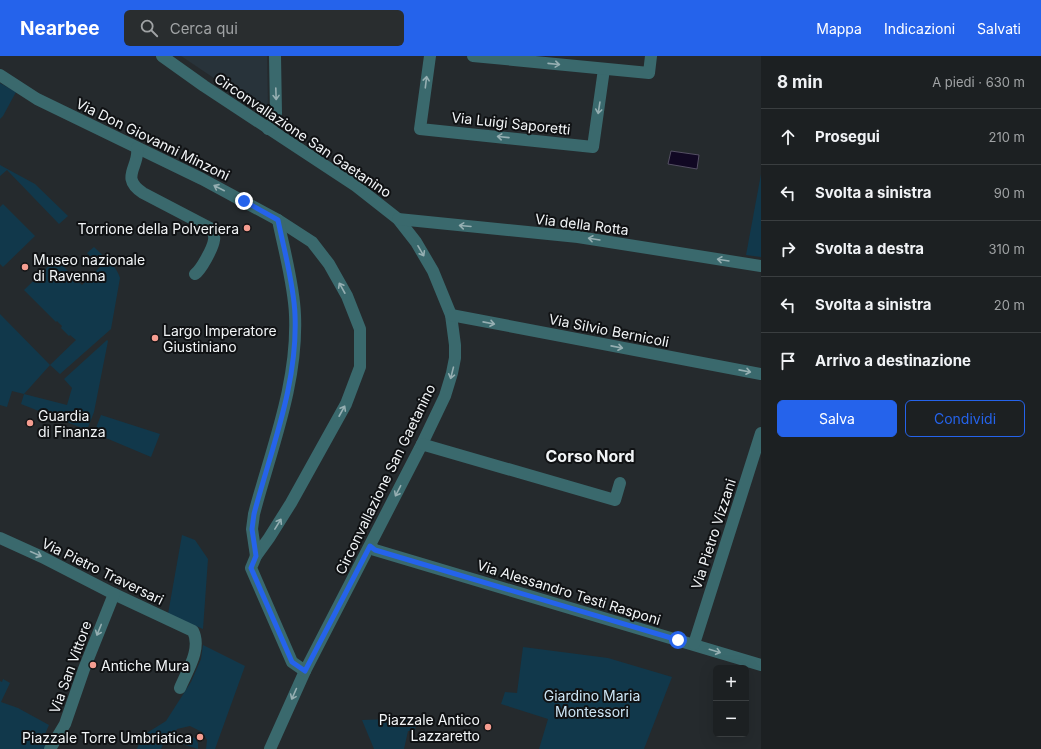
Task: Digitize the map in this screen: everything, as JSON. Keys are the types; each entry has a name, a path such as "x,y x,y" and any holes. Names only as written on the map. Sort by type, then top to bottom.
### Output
{"street":[{"name":"Circonvallazione San Gaetanino","path":"162,56 268,129 356,186 398,220 416,242 433,271 451,316 455,345 452,373 445,396 422,444 305,671 270,749"},
{"path":"268,129 274,120 276,113 275,56"},
{"name":"Via Luigi Saporetti","path":"430,56 420,128 593,147 604,69"},
{"path":"473,56 649,73 651,56"},
{"name":"Via Don Giovanni Minzoni","path":"0,75 37,99 238,197 278,220 312,242 329,264 340,283 360,329 360,367 346,404 291,503 256,556"},
{"path":"137,148 138,154 131,177 135,188 143,194 210,228 213,233 214,240 212,246 199,271 195,274"},
{"path":"278,220 290,279 295,315 294,355 290,385 254,514 252,529 256,556 251,568 292,662 305,671"},
{"name":"Via della Rotta","path":"398,220 578,237 761,266"},
{"name":"Via Silvio Bernicoli","path":"451,316 761,374"},
{"name":"Via Pietro Vizzani","path":"694,644 761,433"},
{"path":"422,444 615,500 620,483"},
{"name":"Via Pietro Traversari","path":"0,538 193,631 196,638 196,647 180,688"},
{"name":"Via Alessandro Testi Rasponi","path":"370,546 375,550 761,665"},
{"name":"Via San Vittore","path":"50,749 65,724 84,669 114,594"}],"shaded area":[{"path":"181,56 267,56 268,107 264,110 260,109"},
{"path":"671,151 699,155 697,169 668,164"}],"green space":[{"path":"0,83 16,92 0,119"},
{"path":"0,165 35,184 68,216 59,224 7,170 0,176"},
{"path":"761,174 761,257 746,255"},
{"path":"3,204 35,236 3,267 0,264 0,207"},
{"path":"94,247 113,265 120,278 111,329 60,374 50,365 76,340 70,335 69,336 61,328 62,326 57,321 56,322 24,290 56,259 82,285 100,267 87,253"},
{"path":"0,314 50,365 24,394 12,391 7,407 0,405"},
{"path":"107,340 108,341 94,412 87,430 21,404 24,394 67,405 72,388 64,379"},
{"path":"101,415 160,434 151,457 94,433"},
{"path":"182,535 195,540 208,559 203,629 168,614"},
{"path":"203,645 245,666 215,749 206,749 207,740 202,732 190,726 177,729 170,742 165,740 161,749 137,749 142,736 166,721 191,682 201,659"},
{"name":"Giardino Maria Montessori","path":"523,647 608,658 672,677 644,749 539,749 548,719 501,704 505,692 517,693"},
{"path":"3,679 10,683 1,702 18,708 49,725 45,734 48,736 47,740 51,742 47,749 0,749 0,681 2,682"},
{"path":"417,718 415,731 408,731 404,749 374,749 362,720"},
{"path":"187,735 195,738 198,743 198,749 179,743 181,739"}],"place":[{"name":"Torrione della Polveriera","path":"247,228"},
{"name":"Museo nazionale di Ravenna","path":"25,267"},
{"name":"Largo Imperatore Giustiniano","path":"155,338"},
{"name":"Guardia di Finanza","path":"30,423"},
{"name":"Antiche Mura","path":"93,665"},
{"name":"Piazzale Antico Lazzaretto","path":"488,727"},
{"name":"Piazzale Torre Umbriatica","path":"200,737"}],"district":[{"name":"Corso Nord","path":"590,456"}],"route":[{"path":"244,201 278,220 290,279 295,315 294,355 290,385 254,514 252,529 256,556 251,568 292,662 305,671 370,546 375,550 678,640"}]}
